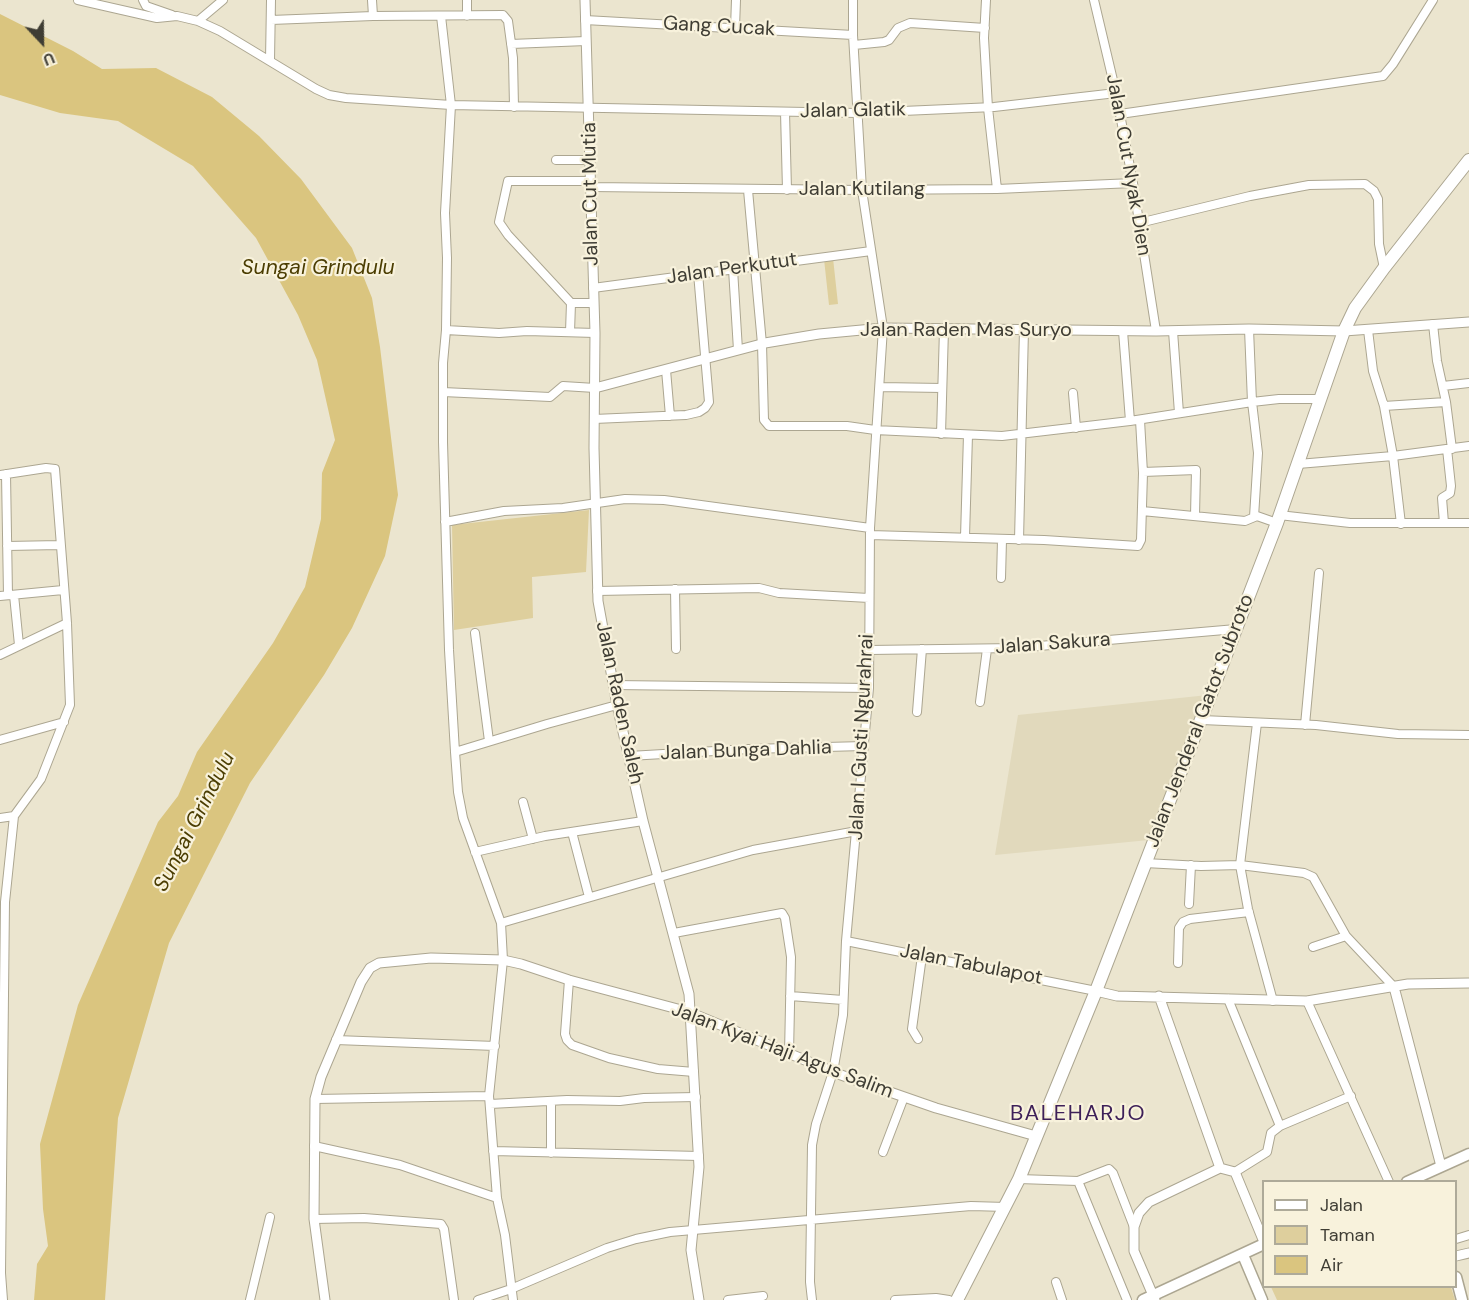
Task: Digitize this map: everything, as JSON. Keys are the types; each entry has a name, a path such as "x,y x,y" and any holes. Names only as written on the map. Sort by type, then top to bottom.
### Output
{"highway":[{"name":"Jalan Jenderal Gatot Subroto","path":"957,1300 1005,1207 1036,1136 1096,990 1236,629 1307,463 1320,399 1344,330 1355,308 1384,268 1469,160"}],"main road":[{"path":"1424,1178 1441,1166 1469,1154"},
{"path":"1150,1299 1262,1244"},
{"path":"1243,1255 1263,1300"},
{"path":"1457,1284 1462,1300"}],"street":[{"path":"78,0 157,18 177,16"},
{"path":"142,0 146,6 177,16"},
{"path":"198,21 222,0"},
{"path":"270,60 271,0"},
{"path":"372,0 373,16"},
{"path":"467,16 468,0"},
{"name":"Jalan Cut Mutia","path":"585,0 590,109 595,388"},
{"path":"735,28 736,0"},
{"name":"Jalan I Gusti Ngurahrai","path":"812,1300 810,1219 812,1145 833,1072 843,1000 846,941 869,688 870,532 883,328 862,190 853,35 854,0"},
{"path":"986,0 988,108 997,189"},
{"name":"Jalan Cut Nyak Dien","path":"1094,0 1116,93 1133,183 1156,331"},
{"path":"1120,114 1383,76 1433,0"},
{"path":"271,21 373,16 505,15 508,21 513,58 514,107"},
{"name":"Jalan Glatik","path":"177,16 198,21 220,31 316,89 330,95 451,105 857,113 988,108 1116,93"},
{"path":"441,16 451,105 445,213 447,258 443,392 445,522 455,752 458,792 463,818 501,923 502,960 489,1100 497,1198 505,1235 513,1300"},
{"name":"Gang Cucak","path":"585,20 853,35"},
{"path":"854,45 884,42 889,40 898,28 910,23 985,28"},
{"path":"511,44 586,41"},
{"path":"785,112 787,190"},
{"path":"556,160 591,160"},
{"name":"Jalan Kutilang","path":"571,303 499,223 506,184 509,181 748,190 997,189 1133,183"},
{"path":"1139,223 1250,196 1308,185 1365,184 1374,192 1377,199 1379,244 1384,268"},
{"path":"748,190 762,344 764,420 769,426 847,426 941,434 1023,435 1140,420 1252,402 1279,399 1320,399"},
{"name":"Jalan Perkutut","path":"593,288 870,251"},
{"path":"733,268 738,350"},
{"path":"594,419 670,416 699,412 705,408 709,402 698,273"},
{"path":"570,332 571,303 594,303"},
{"name":"Jalan Raden Mas Suryo","path":"595,388 762,344 819,334 883,328 1123,331 1368,330 1469,322"},
{"path":"1433,324 1437,361 1446,402 1450,449 1450,493 1442,498 1444,523"},
{"path":"941,434 944,329"},
{"path":"1019,540 1024,329"},
{"path":"1249,329 1252,402 1258,453 1254,517"},
{"path":"446,330 499,333 527,331 595,333"},
{"path":"1368,330 1373,371 1384,406 1393,456 1401,524"},
{"path":"1123,331 1130,421"},
{"path":"1173,331 1179,413"},
{"path":"666,370 670,416"},
{"path":"1443,386 1469,383"},
{"path":"443,392 550,397 563,386 595,388"},
{"path":"880,387 942,388"},
{"name":"Jalan Raden Saleh","path":"595,388 597,591 617,705 643,821 689,994 699,1156 691,1250 699,1300"},
{"path":"1073,393 1076,428"},
{"path":"1384,406 1446,402"},
{"path":"445,522 504,511 596,504 625,499 664,500 870,532 1002,540 1044,540 1133,547 1141,543 1143,472 1140,420"},
{"path":"965,537 968,435"},
{"path":"1307,463 1393,456 1469,446"},
{"path":"3,1300 0,1273 2,902 14,816 41,779 70,705 67,623 55,469 46,468 3,474 7,595 19,645"},
{"path":"1143,472 1196,470 1195,516"},
{"path":"1142,511 1245,521 1254,517 1350,523 1469,523"},
{"path":"1001,578 1002,540"},
{"path":"7,546 60,545"},
{"path":"1305,725 1319,573"},
{"path":"597,591 759,588 779,593 868,598"},
{"path":"675,589 676,649"},
{"path":"7,595 63,590"},
{"path":"0,655 67,623"},
{"name":"Jalan Sakura","path":"870,650 987,649 1236,629"},
{"path":"475,633 489,741"},
{"path":"917,712 921,649"},
{"path":"980,702 987,649"},
{"path":"614,685 869,688"},
{"path":"455,752 617,705"},
{"path":"1202,720 1305,725 1398,734 1469,735"},
{"path":"0,740 64,722"},
{"path":"1257,723 1240,865 1249,912 1273,1001"},
{"name":"Jalan Bunga Dahlia","path":"629,756 749,748 864,746"},
{"path":"523,802 533,839"},
{"path":"0,818 14,816"},
{"path":"475,852 533,839 643,821"},
{"path":"501,923 753,850 857,831"},
{"path":"572,832 589,897"},
{"path":"1145,863 1240,865 1304,873 1312,877 1346,936 1394,987 1441,1166"},
{"path":"1189,904 1191,865"},
{"path":"1178,963 1179,928 1183,922 1249,912"},
{"path":"674,933 782,913 785,918 791,957 789,1053"},
{"path":"1313,947 1346,936"},
{"name":"Jalan Tabulapot","path":"846,941 1096,990"},
{"path":"918,1040 912,1029 922,956"},
{"name":"Jalan Kyai Haji Agus Salim","path":"325,1300 314,1219 315,1099 321,1077 362,982 370,968 379,963 431,958 502,960 689,1012 833,1072 936,1108 1036,1136"},
{"path":"569,980 565,1034 572,1045 609,1058 646,1067 694,1072"},
{"path":"1096,990 1117,996 1307,1001 1408,984 1469,983"},
{"path":"790,996 843,1000"},
{"path":"1159,996 1220,1168"},
{"path":"1228,999 1280,1126"},
{"path":"1307,1001 1388,1180"},
{"path":"336,1040 495,1046"},
{"path":"315,1099 620,1101 696,1096"},
{"path":"1150,1299 1134,1251 1134,1227 1139,1213 1149,1202 1220,1168 1235,1172 1267,1152 1271,1133 1280,1126 1351,1096"},
{"path":"882,1152 904,1097"},
{"path":"551,1101 551,1153"},
{"path":"314,1146 400,1165 497,1198"},
{"path":"493,1151 699,1156"},
{"path":"1018,1179 1078,1180 1109,1169 1113,1173 1134,1227"},
{"path":"1235,1172 1262,1240"},
{"path":"1078,1180 1127,1300"},
{"path":"478,1300 511,1289 607,1248 659,1234 971,1206 1005,1207"},
{"path":"250,1300 270,1217"},
{"path":"314,1219 364,1218 441,1224 444,1229 454,1300"},
{"path":"1056,1282 1062,1300"},
{"path":"728,1300 763,1296"},
{"path":"895,1300 936,1298 949,1300"}],"shaded area":[{"path":"1208,695 1149,840 995,855 1018,715"}],"green space":[{"path":"833,258 838,304 829,305 824,259"},
{"path":"589,510 586,572 532,577 533,618 454,630 452,525"},
{"path":"1271,1288 1451,1288 1455,1300 1277,1300"}],"water":[{"name":"Sungai Grindulu","path":"0,14 73,51 102,69 156,68 212,97 259,136 301,179 352,248 372,298 398,495 385,556 352,628 324,675 250,783 169,943 118,1118 105,1300 34,1300 37,1264 48,1246 43,1209 40,1144 78,1005 158,822 178,796 197,752 273,643 305,587 321,519 322,473 335,440 317,360 298,315 256,238 193,166 118,121 60,113 0,95"}],"district":[{"name":"BALEHARJO","path":"1078,1114"}]}
